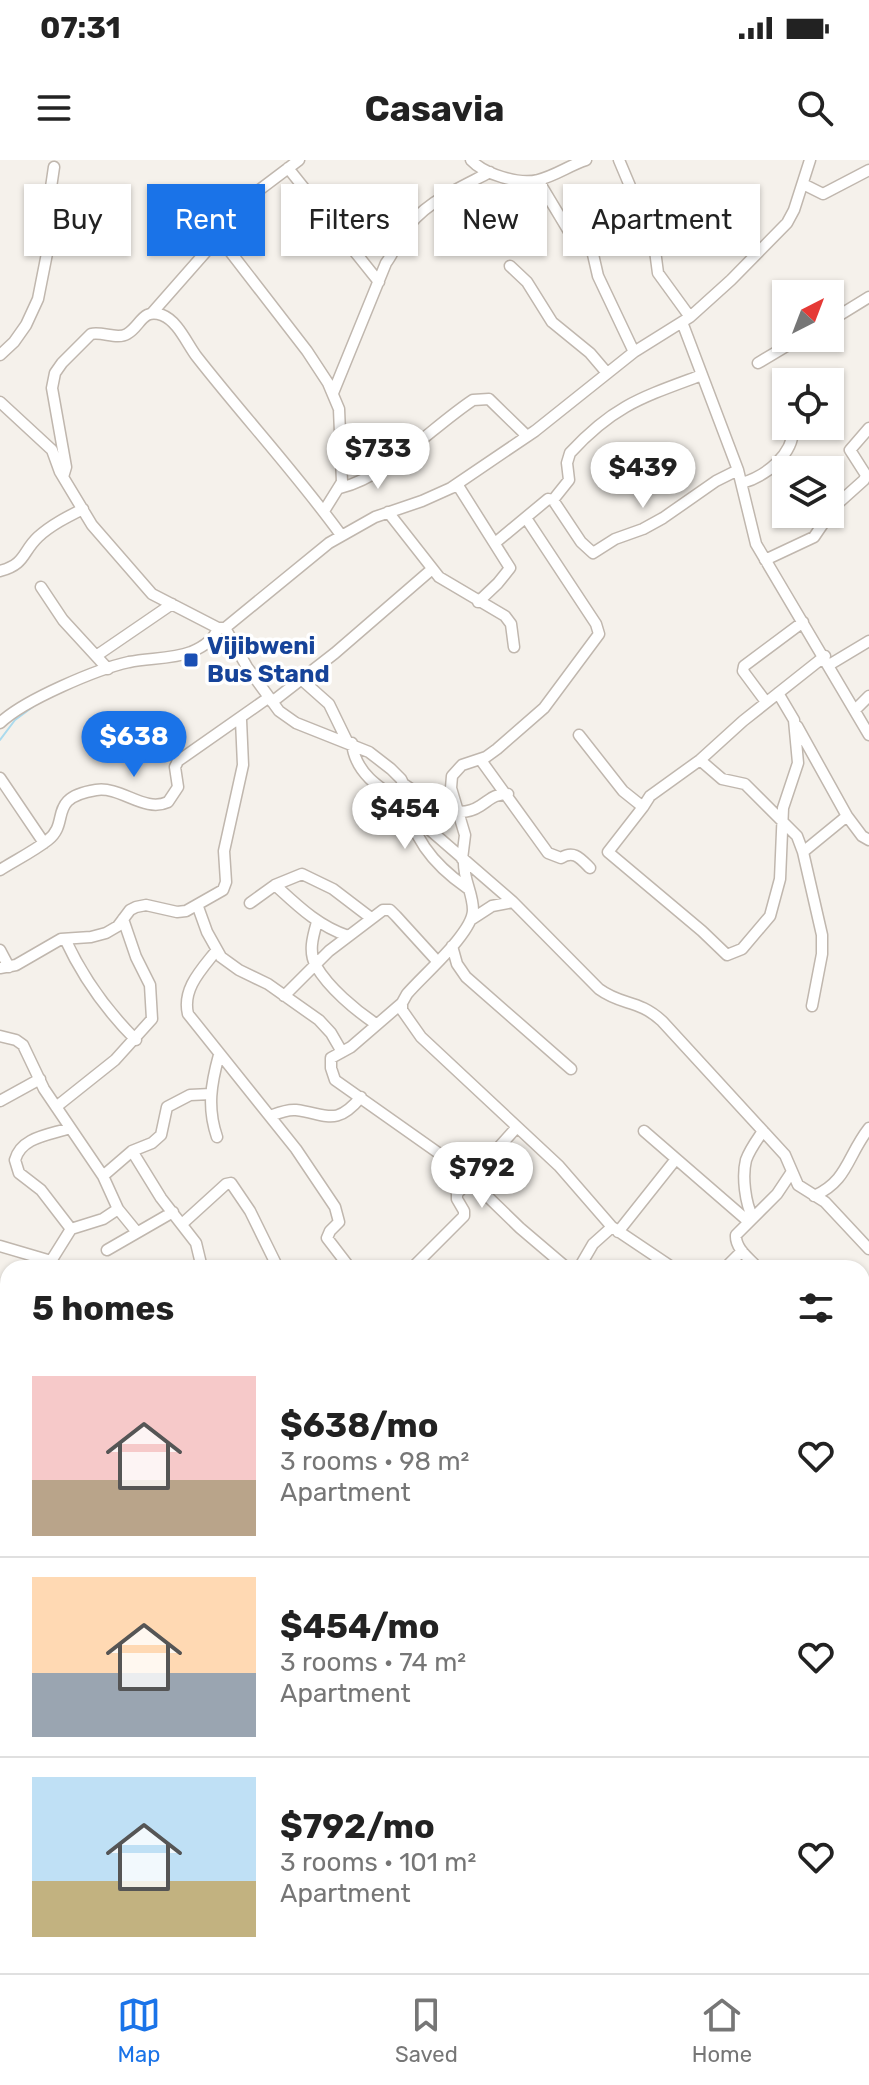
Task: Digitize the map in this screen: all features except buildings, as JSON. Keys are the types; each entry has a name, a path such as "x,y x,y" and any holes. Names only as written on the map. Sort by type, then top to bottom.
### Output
{"street":[{"path":"265,185 299,160"},
{"path":"471,160 490,172 523,180 538,180 586,160"},
{"path":"619,160 654,243 658,273 686,320 702,375 738,470 751,530 765,560 869,735"},
{"path":"0,723 21,706 108,669 194,651 341,535 457,484 527,436 634,352 686,320 777,236 794,210 810,160"},
{"path":"0,355 26,325 38,299 43,260 53,223 49,201 54,167"},
{"path":"288,168 379,282"},
{"path":"803,184 823,194 869,170"},
{"path":"333,393 386,263 401,236 421,213 440,198 490,172"},
{"path":"538,180 566,229 592,250 598,276 634,352"},
{"path":"63,477 66,467 52,388 55,373 91,334 123,336 131,331 140,318 152,313 202,256"},
{"path":"232,256 307,351 333,393 339,409 343,476 340,488 324,511"},
{"path":"510,266 527,282 552,322 590,353 607,373"},
{"path":"844,312 869,297"},
{"path":"152,313 173,322 210,374 341,535"},
{"path":"758,363 776,352"},
{"path":"553,500 569,480 567,463 570,453 612,413 637,398 702,375"},
{"path":"340,488 353,485 383,468 473,400 489,399 527,436"},
{"path":"0,402 46,442 83,509 108,544 152,594 221,628 270,700 296,723 350,742 380,759 402,782 430,802 460,812 477,808 497,794 508,794"},
{"path":"765,560 814,537 835,506 864,487 866,475 850,450 869,428"},
{"path":"742,483 762,476 791,440"},
{"path":"553,500 581,542 593,553 615,539 653,524 716,481 738,470"},
{"path":"457,484 508,562 510,570 478,602"},
{"path":"495,543 548,499 553,500"},
{"path":"0,571 20,562 35,539 45,531 83,509"},
{"path":"388,512 431,570 449,585 505,616 511,624 514,647"},
{"path":"472,919 463,860 465,835 451,788 452,776 462,765 497,749 544,708 599,634 596,624 526,518"},
{"path":"0,870 44,843 58,828 62,807 73,797 108,790 154,805 168,802 178,787 175,767 178,761 302,680 431,570"},
{"path":"41,587 63,620 108,669"},
{"path":"96,656 172,604"},
{"path":"766,702 743,671 744,666 803,622"},
{"path":"794,720 798,763 783,808 780,879 770,916 742,949 727,955 608,852 650,796 700,760 766,702 827,661 869,641"},
{"path":"302,680 329,704 364,774 405,804"},
{"path":"778,693 847,816 862,836 869,840"},
{"path":"855,710 869,696"},
{"path":"0,950 4,968 65,939 106,933 130,910 140,905 177,912 198,907 221,892 226,885 224,851 243,765 241,720"},
{"path":"579,735 623,791 643,807"},
{"path":"480,759 548,853 557,858 575,854 590,868"},
{"path":"700,760 722,779 745,784 797,836 822,935 822,954 812,1006"},
{"path":"0,778 44,843"},
{"path":"402,782 405,804 419,842 467,888"},
{"path":"402,782 419,819 513,902 599,989 610,997 643,1006 656,1016 785,1155 798,1185 835,1212 869,1249"},
{"path":"803,852 847,816"},
{"path":"250,903 275,885 298,875 306,875 333,889 371,918"},
{"path":"275,885 317,922 348,936"},
{"path":"513,902 492,906 472,919 402,1003 351,1047 331,1058 333,1075 340,1084 434,1147 558,1260"},
{"path":"198,907 216,951 228,964 255,977 325,1025 342,1052"},
{"path":"284,996 315,964 383,910 390,910 437,961"},
{"path":"56,1107 95,1078 136,1040 152,1019 152,996 123,919"},
{"path":"317,922 312,943 315,964 354,1007 376,1024"},
{"path":"65,939 95,995 136,1040"},
{"path":"452,946 457,964 466,977 571,1069"},
{"path":"216,951 198,974 186,1003 188,1014 270,1116 339,1214 339,1222 327,1233 327,1238 344,1260"},
{"path":"402,1003 406,1017 421,1037 559,1166 615,1229 661,1260"},
{"path":"0,1036 23,1045 56,1107 103,1176 118,1209 136,1231"},
{"path":"217,1137 211,1120 211,1094 219,1055"},
{"path":"0,1101 40,1079"},
{"path":"103,1176 132,1151 152,1143 161,1135 167,1107 190,1095 211,1094"},
{"path":"270,1116 295,1110 316,1116 335,1116 351,1109 361,1097"},
{"path":"420,1260 464,1216 457,1196 517,1127"},
{"path":"70,1128 27,1142 20,1147 15,1160 19,1173 41,1190 71,1229"},
{"path":"814,1196 840,1178 856,1145 869,1128"},
{"path":"644,1131 751,1220"},
{"path":"751,1220 745,1167 763,1131"},
{"path":"132,1151 196,1243 200,1260"},
{"path":"584,1260 593,1244 615,1229 676,1159"},
{"path":"750,1260 735,1238 777,1194 791,1173"},
{"path":"182,1224 226,1184 231,1183 241,1194 274,1260"},
{"path":"54,1260 71,1229 103,1219 118,1209"},
{"path":"107,1250 173,1212"},
{"path":"0,1246 38,1260"},
{"path":"733,1260 742,1251"}],"waterway":[{"path":"0,740 15,720 34,706"}],"place":[{"name":"Vijibweni Bus Stand","path":"191,660"}]}
